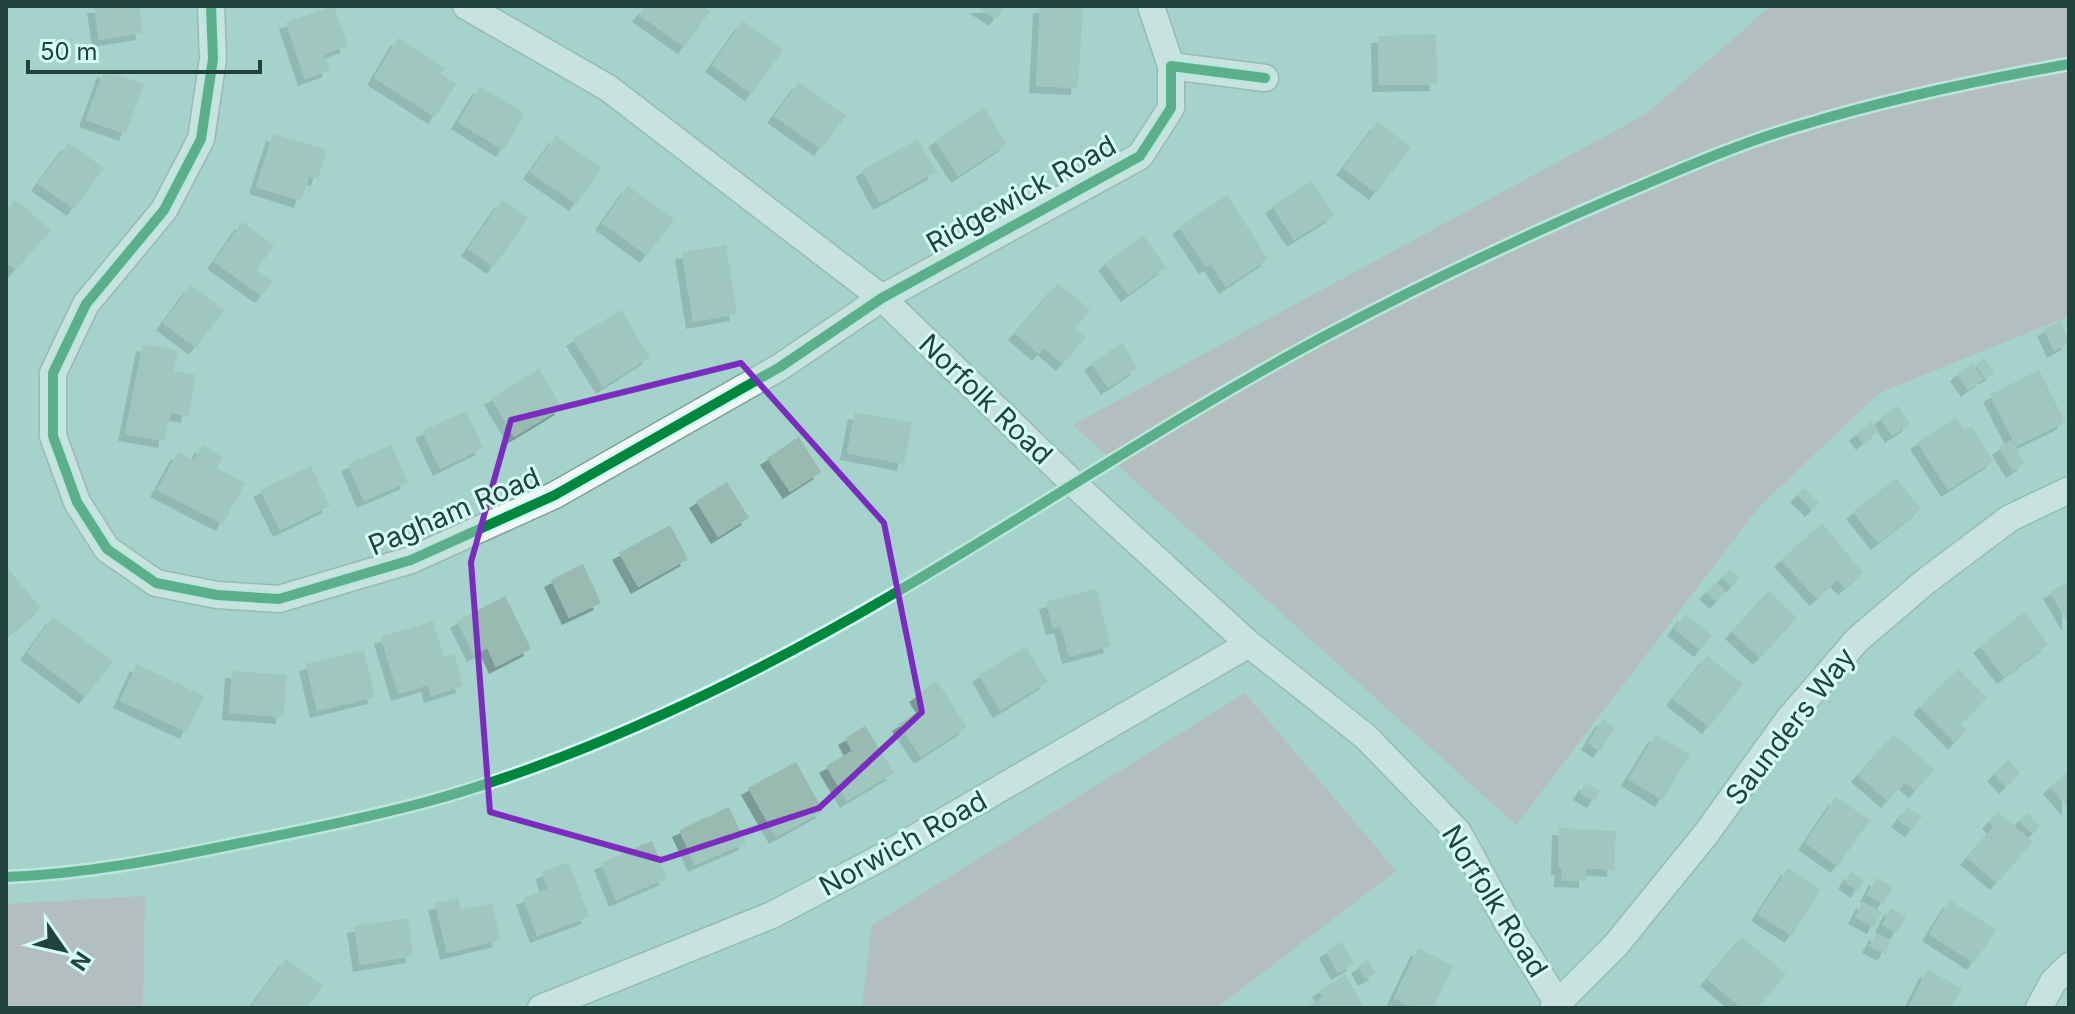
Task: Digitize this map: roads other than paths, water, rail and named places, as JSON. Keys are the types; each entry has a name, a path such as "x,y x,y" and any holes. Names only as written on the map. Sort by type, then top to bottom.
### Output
{"street":[{"name":"Pagham Road","path":"211,6 213,59 201,139 164,210 86,304 53,373 53,436 77,502 107,549 156,583 217,595 279,599 411,560 555,495 780,367 882,298"},
{"name":"Norfolk Road","path":"466,6 608,88 882,298 1075,485 1249,644 1366,737 1458,832 1558,1007"},
{"name":"Ridgewick Road","path":"882,298 1140,156 1171,108 1171,66 1151,6"},
{"path":"1171,66 1265,78"},
{"name":"Saunders Way","path":"1558,1007 1624,935 1706,834 1788,720 1857,640 1926,581 2010,518 2069,490"},
{"name":"Norwich Road","path":"541,1008 772,915 882,857 1249,644"},
{"path":"2039,1008 2053,982 2069,966"}]}
